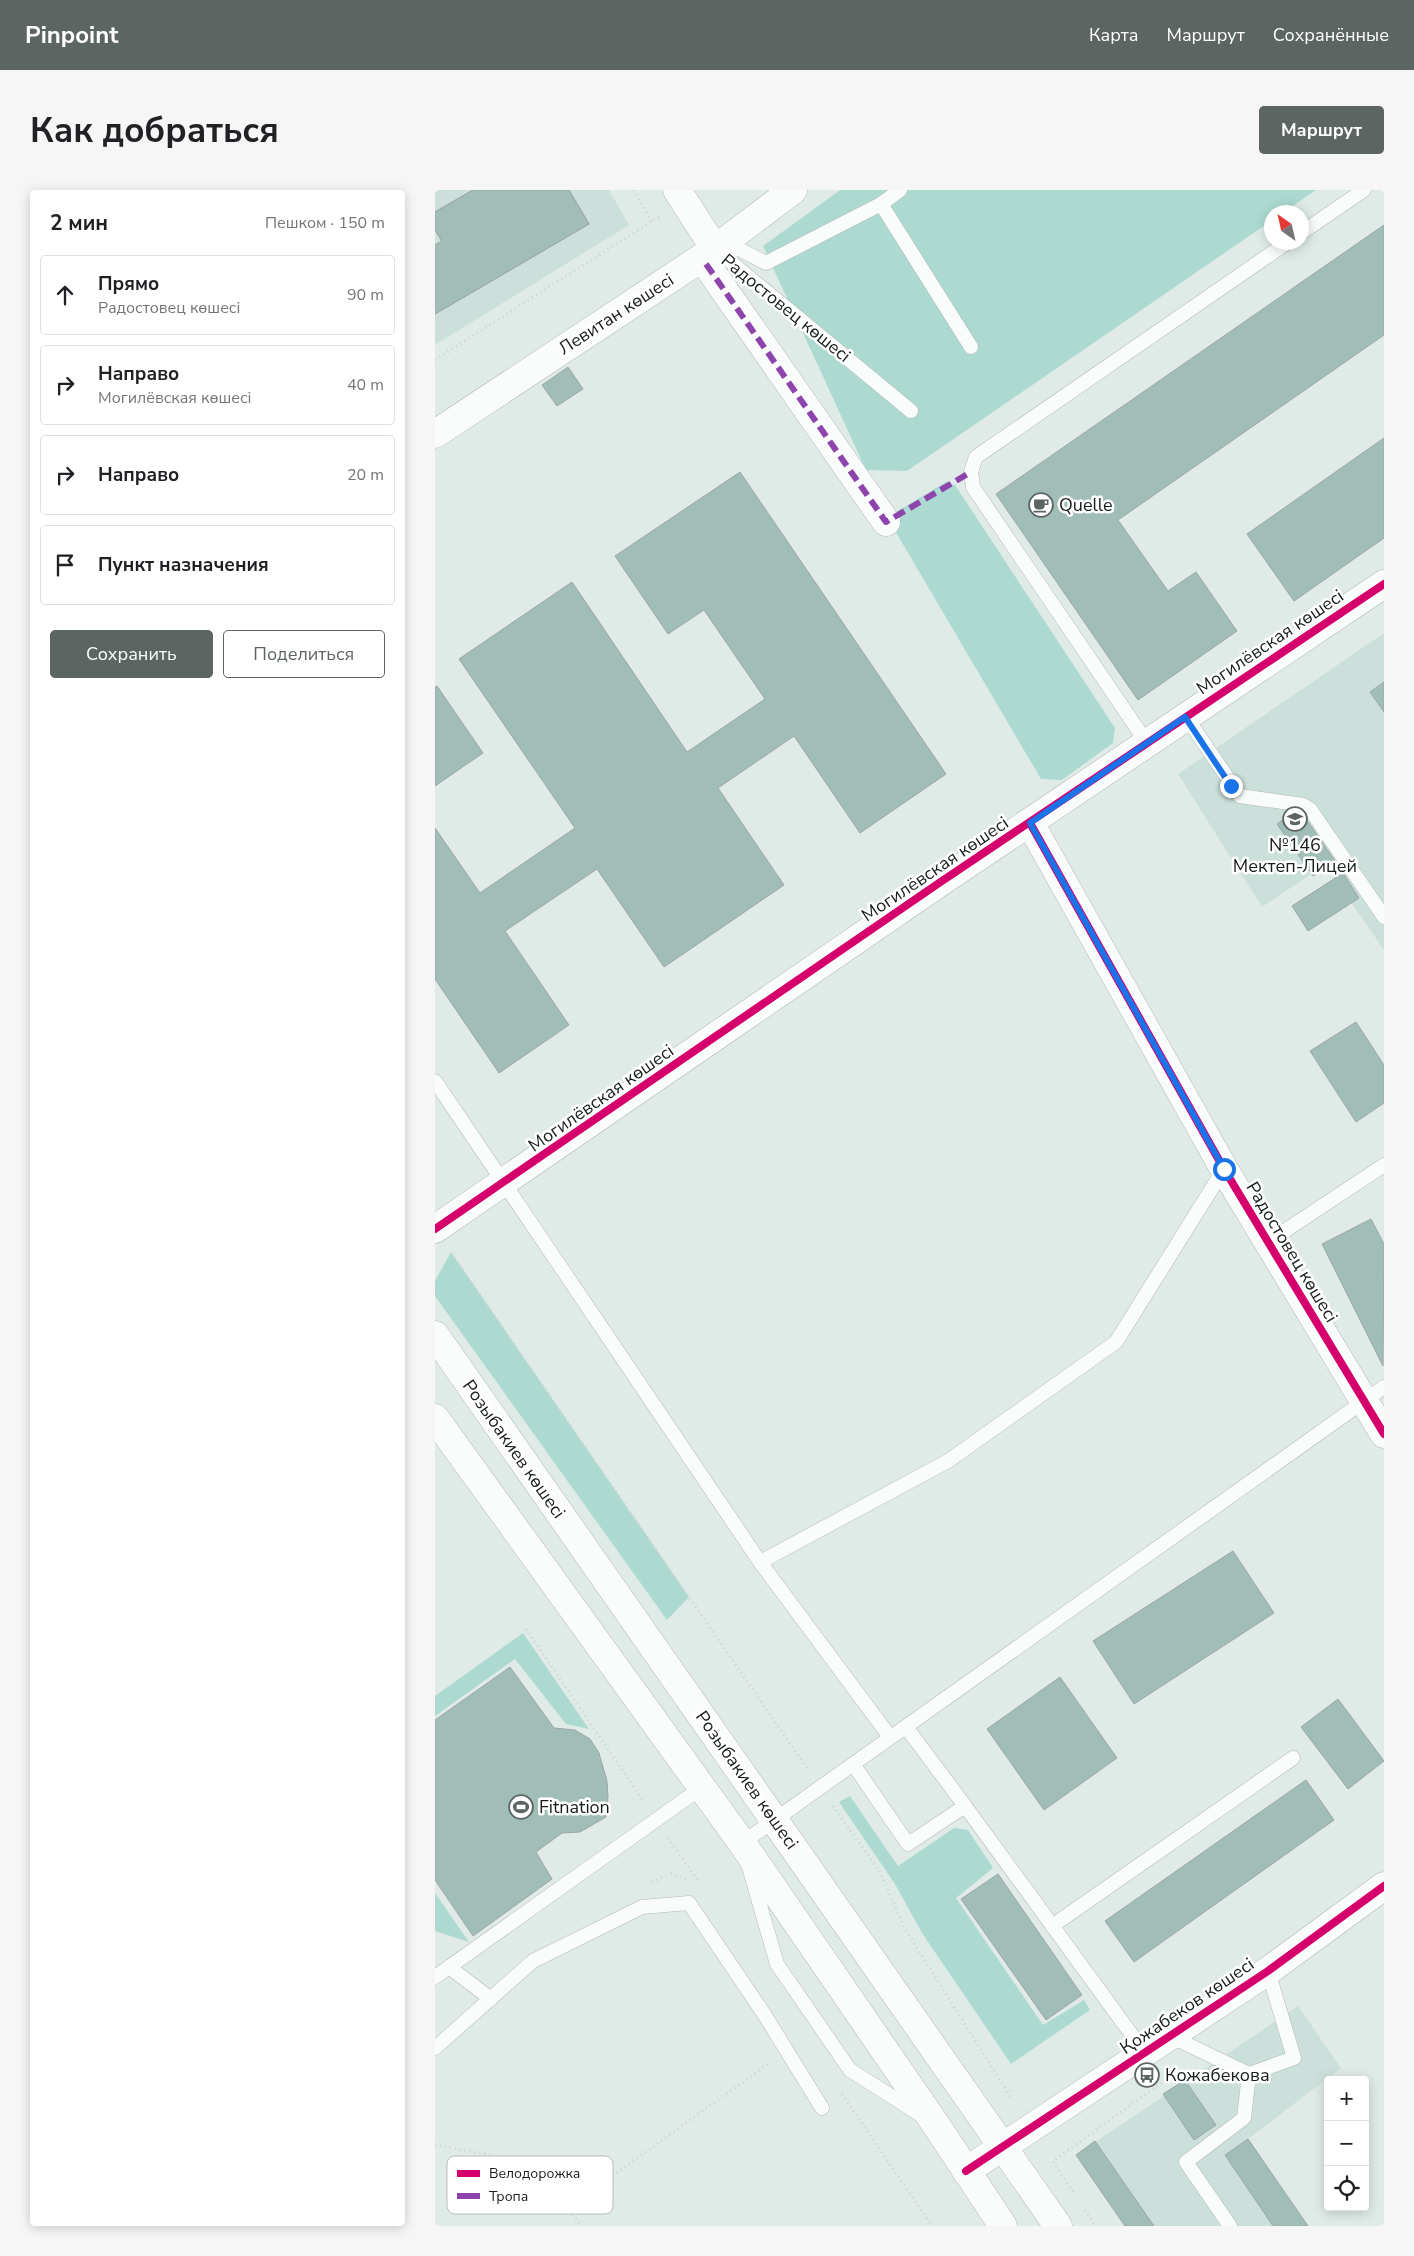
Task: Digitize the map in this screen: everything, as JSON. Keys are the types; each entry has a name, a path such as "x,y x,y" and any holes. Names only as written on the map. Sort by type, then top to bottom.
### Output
{"street":[{"name":"Левитан көшесі","path":"435,434 716,251 793,190"},
{"name":"Радостовец көшесі","path":"680,194 886,522"},
{"name":"Могилёвская көшесі","path":"435,1229 939,883 1384,584"},
{"name":"Радостовец көшесі","path":"1030,823 1224,1169 1268,1242 1374,1394 1384,1434"},
{"name":"Розыбакиев көшесі","path":"435,1335 1058,2226"},
{"path":"435,1418 742,1843 936,2125 1002,2225"},
{"name":"Қожабеков көшесі","path":"966,2171 1268,1971 1384,1886"}],"lane":[{"path":"716,251 733,246 766,263 881,204 900,190"},
{"path":"1309,228 1364,190"},
{"path":"881,204 971,347"},
{"path":"1147,743 973,487 971,472 976,458 1276,250"},
{"name":"Радостовец көшесі","path":"716,251 911,410"},
{"path":"1185,717 1240,796 1303,805 1310,809 1384,917"},
{"path":"435,1081 760,1562 890,1737"},
{"path":"1268,1242 1384,1165"},
{"path":"760,1562 948,1461 1117,1342 1224,1169"},
{"path":"936,2125 850,2070 777,1964 742,1843 1374,1394"},
{"path":"435,1434 460,1452"},
{"path":"906,1727 1145,2053"},
{"path":"1052,1926 1293,1758"},
{"path":"853,1764 908,1844 965,1806"},
{"path":"435,1977 701,1786"},
{"path":"435,2048 533,1961 642,1907 689,1904 786,2050 822,2108"},
{"path":"449,1967 491,1999"},
{"path":"1170,2036 1249,2074 1294,2058 1268,1971"},
{"path":"1229,2226 1186,2162 1243,2118 1249,2074"}],"path":[{"path":"633,190 652,222"},
{"path":"435,360 652,222 680,194"},
{"path":"451,1252 880,1872 905,1929 1012,2099"},
{"path":"526,1629 700,1883"},
{"path":"613,2175 786,2050"},
{"path":"1053,2161 1174,2074"},
{"path":"435,2145 491,2156"},
{"path":"573,2214 582,2226"}],"shaded area":[{"path":"435,190 609,190 629,225 435,345"},
{"name":"№146 Мектеп-Лицей","path":"1384,633 1384,950 1325,865 1262,907 1178,774"},
{"path":"1298,2006 1341,2068 1331,2076 1324,2076 1324,2081 1248,2139 1308,2226 1125,2226 1076,2155"}],"green space":[{"path":"840,190 1316,190 1294,205 1264,205 1264,226 907,471 866,470 763,246"},
{"path":"946,482 955,485 1115,728 1113,743 1062,780 1041,779 894,529 893,519 896,512"},
{"path":"451,1252 689,1597 667,1620 435,1296 435,1281"},
{"path":"523,1633 589,1729 566,1724 515,1659 435,1716 435,1696"},
{"path":"850,1796 898,1866 954,1828 968,1830 993,1868 956,1898 1043,2025 1084,2000 1090,2010 1011,2064 922,1933 895,1884 839,1802"},
{"path":"435,1893 469,1942 435,1931"}],"building":[{"path":"473,190 569,190 589,224 435,314 435,245 442,241 435,230 435,212"},
{"path":"473,190 569,190 589,224 435,314 435,245 442,241 435,230 435,212"},
{"path":"1384,225 1384,335 1118,520 1168,591 1196,572 1237,631 1138,700 996,494"},
{"path":"568,367 583,389 557,406 542,385"},
{"path":"1384,438 1384,538 1294,601 1247,534"},
{"path":"740,472 946,774 860,833 794,736 718,788 784,885 664,967 597,869 505,931 569,1025 499,1073 435,979 435,828 480,893 575,828 459,659 572,582 687,752 765,699 704,610 668,634 615,556"},
{"path":"1384,682 1384,712 1370,692"},
{"path":"437,686 483,753 435,786 435,687"},
{"path":"1299,809 1335,861 1313,876 1277,824"},
{"path":"1343,873 1359,898 1308,931 1292,906"},
{"path":"1356,1022 1384,1065 1384,1103 1356,1122 1310,1051"},
{"path":"1371,1219 1384,1244 1383,1366 1322,1244"},
{"path":"1233,1551 1274,1613 1134,1704 1093,1641"},
{"name":"Fitnation","path":"510,1667 554,1728 575,1730 590,1739 599,1753 607,1781 606,1817 580,1832 562,1833 536,1852 552,1879 473,1936 435,1880 435,1720"},
{"path":"1060,1677 1117,1758 1044,1810 987,1729"},
{"path":"1338,1699 1384,1761 1348,1789 1301,1727"},
{"path":"1306,1780 1334,1820 1134,1962 1105,1921"},
{"path":"998,1874 1082,1995 1046,2020 961,1899"},
{"path":"1185,2080 1216,2125 1194,2140 1163,2094"},
{"path":"1248,2139 1308,2226 1273,2226 1225,2155"},
{"path":"1095,2141 1154,2226 1125,2226 1076,2155"}],"marked path":[{"path":"706,264 886,522 971,472"}],"cycle path":[{"path":"435,1229 939,883 1384,584"},
{"path":"1030,823 1224,1169 1384,1434"},
{"path":"966,2171 1268,1971 1384,1886"}],"place":[{"name":"Quelle","path":"1041,505"},
{"name":"№146 Мектеп-Лицей","path":"1295,819"},
{"name":"Fitnation","path":"521,1807"},
{"name":"Кожабекова","path":"1147,2075"}],"route":[{"path":"1224,1169 1030,823 1185,717 1231,786"}]}
